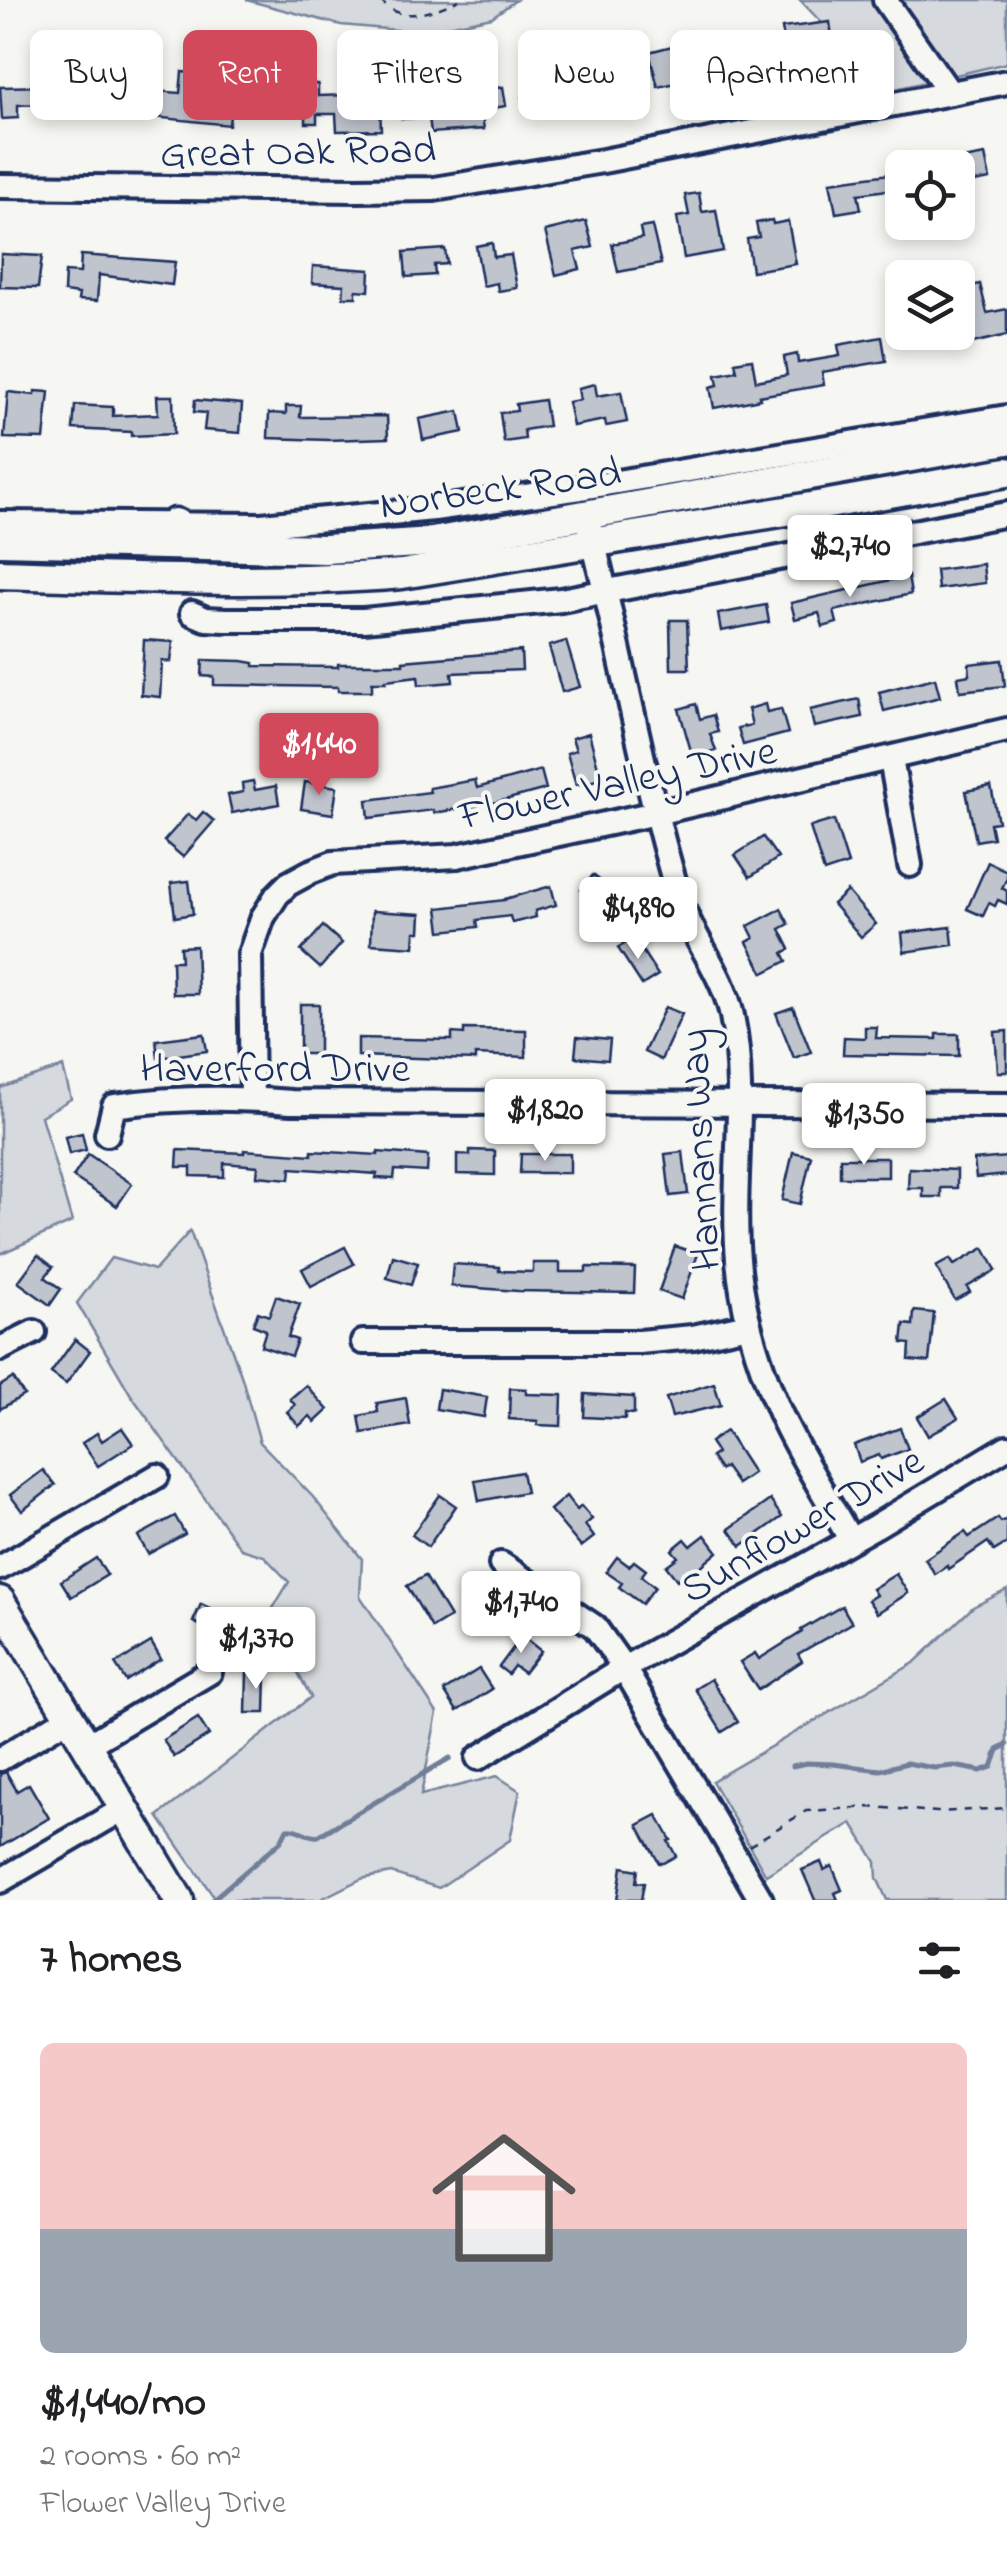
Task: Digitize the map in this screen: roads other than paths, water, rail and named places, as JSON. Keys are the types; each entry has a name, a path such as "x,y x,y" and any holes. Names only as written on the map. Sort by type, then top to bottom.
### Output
{"main road":[{"name":"Norbeck Road","path":"0,542 325,549 432,542 587,516 1001,430"},
{"name":"Norbeck Road","path":"0,574 342,579 402,574 1007,472"},
{"path":"175,523 196,534 263,547"},
{"path":"0,1601 180,1900"}],"street":[{"path":"884,0 950,93"},
{"name":"Great Oak Road","path":"0,186 434,188 603,161 1007,82"},
{"path":"0,523 261,524 434,509 1001,430"},
{"path":"192,613 206,619 226,620 364,620 561,600 1007,514"},
{"name":"Hannans Way","path":"587,516 678,897 721,983 736,1040 738,1261 748,1325 780,1414 850,1539"},
{"name":"Flower Valley Drive","path":"252,1099 250,954 262,917 277,895 310,872 334,864 457,856 1007,730"},
{"path":"891,759 910,865"},
{"name":"Haverford Drive","path":"107,1134 114,1106 153,1100 1007,1105"},
{"path":"364,1342 639,1342 693,1337 748,1325"},
{"path":"0,1350 34,1332"},
{"name":"Sunflower Drive","path":"478,1758 624,1668 1007,1447"},
{"path":"0,1568 157,1476"},
{"path":"501,1564 595,1627 624,1668 761,1900"},
{"path":"86,1746 210,1672"},
{"path":"0,1759 70,1717"},
{"path":"0,1881 125,1808"}],"waterway":[{"path":"792,1766 833,1764 880,1770 907,1763 981,1771 992,1767 998,1750 1007,1745"},
{"path":"212,1900 281,1841 287,1829 318,1836 450,1758"}]}
